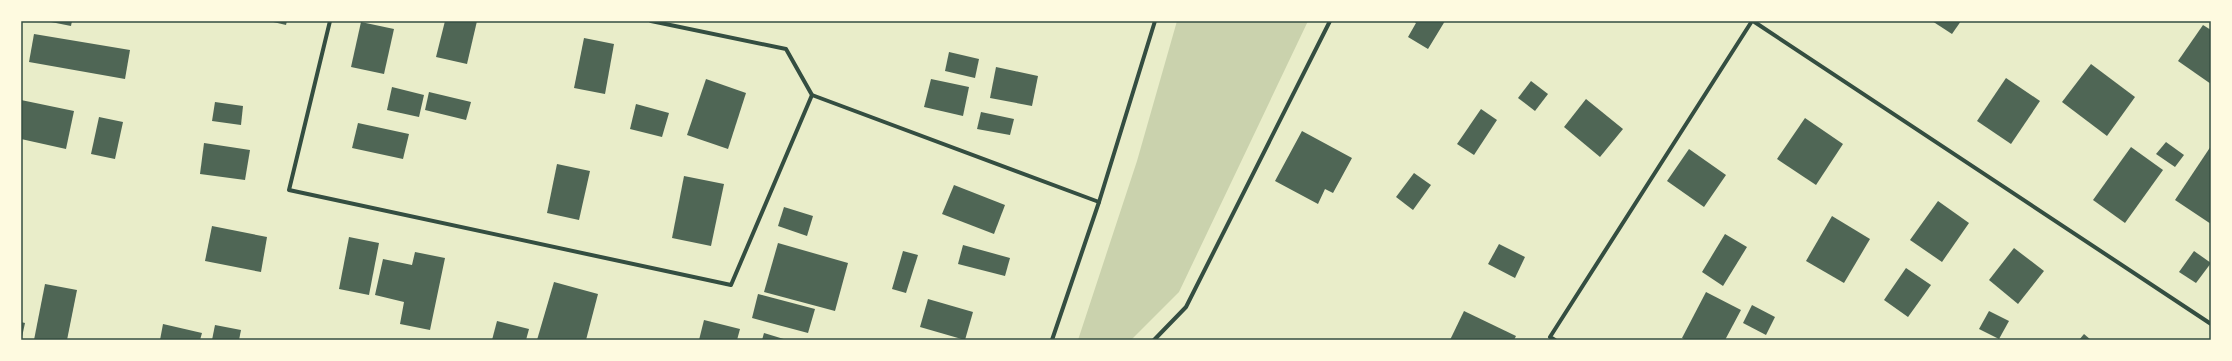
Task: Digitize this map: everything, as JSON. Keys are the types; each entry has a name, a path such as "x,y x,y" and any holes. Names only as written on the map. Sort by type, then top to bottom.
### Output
{"street":[{"path":"330,21 289,190 731,285 812,95"},
{"path":"650,21 786,49 812,95 1099,202"},
{"path":"1052,340 1099,202 1155,21"},
{"path":"1154,340 1186,306 1330,21"},
{"path":"1552,339 1753,21 2211,324"}],"green space":[{"path":"1177,21 1308,21 1179,292 1131,340 1078,340 1137,161"}],"building":[{"path":"46,21 72,21 71,26"},
{"path":"269,21 287,21 286,25"},
{"path":"445,21 477,21 467,64 436,57"},
{"path":"1413,21 1445,21 1428,49 1408,37 1416,23"},
{"path":"1932,21 1961,21 1952,34"},
{"path":"361,22 394,29 384,74 351,67"},
{"path":"2203,25 2211,30 2211,84 2178,61"},
{"path":"34,34 130,50 125,79 29,62"},
{"path":"584,38 614,44 605,94 574,88"},
{"path":"949,52 979,59 975,78 945,71"},
{"path":"2091,64 2135,97 2107,136 2062,102"},
{"path":"996,67 1038,76 1032,106 990,98"},
{"path":"2006,78 2040,101 2011,144 1977,121"},
{"path":"706,79 746,93 728,149 687,135"},
{"path":"931,79 969,87 963,116 924,107"},
{"path":"1531,81 1548,94 1535,111 1518,98"},
{"path":"392,87 424,95 419,117 387,110"},
{"path":"429,92 471,102 466,120 425,110"},
{"path":"1586,99 1623,129 1600,157 1564,127"},
{"path":"21,100 74,111 66,149 21,139"},
{"path":"215,102 243,106 241,125 212,121"},
{"path":"636,104 669,113 662,137 630,129"},
{"path":"1481,109 1497,120 1474,155 1457,144"},
{"path":"981,112 1014,119 1010,135 977,129"},
{"path":"99,117 123,122 115,159 91,154"},
{"path":"1805,118 1843,144 1816,185 1777,159"},
{"path":"358,123 409,134 403,159 352,148"},
{"path":"1302,131 1352,158 1333,193 1325,189 1318,204 1275,181"},
{"path":"2166,142 2184,155 2175,167 2156,154"},
{"path":"204,143 250,150 245,180 200,174"},
{"path":"2211,146 2211,224 2175,200"},
{"path":"2131,147 2163,170 2125,223 2093,200"},
{"path":"1689,149 1726,175 1704,207 1667,181"},
{"path":"557,164 590,171 579,220 547,213"},
{"path":"1414,173 1431,185 1413,210 1396,197"},
{"path":"684,176 724,184 711,246 672,238"},
{"path":"954,185 1005,205 994,234 942,214"},
{"path":"1938,201 1969,223 1942,262 1910,240"},
{"path":"784,207 813,216 807,236 778,226"},
{"path":"1832,216 1870,239 1844,283 1806,261"},
{"path":"212,226 267,237 261,272 205,261"},
{"path":"1725,234 1747,247 1723,286 1702,272"},
{"path":"349,237 379,243 369,295 339,289"},
{"path":"778,243 848,263 835,311 764,292"},
{"path":"1499,244 1525,257 1515,278 1488,264"},
{"path":"963,245 1010,258 1005,276 958,264"},
{"path":"2014,248 2044,271 2018,304 1989,280"},
{"path":"903,251 918,255 906,293 892,289"},
{"path":"2194,251 2211,263 2196,283 2179,272"},
{"path":"415,252 445,258 430,330 400,324 404,302 375,295 383,259 412,265"},
{"path":"1906,268 1931,285 1908,317 1884,300"},
{"path":"554,282 598,294 586,340 537,340"},
{"path":"45,284 77,290 67,340 34,340"},
{"path":"1706,292 1741,310 1725,340 1686,340 1682,338"},
{"path":"758,294 815,309 808,333 752,318"},
{"path":"928,299 973,312 965,340 920,327"},
{"path":"1752,305 1775,317 1766,335 1743,323"},
{"path":"1464,311 1516,336 1514,340 1450,340"},
{"path":"1989,311 2009,321 1999,339 1979,329"},
{"path":"704,320 740,329 737,340 699,340"},
{"path":"497,321 529,329 526,340 492,340"},
{"path":"21,322 25,323 22,337 21,337"},
{"path":"163,324 202,333 200,340 160,340"},
{"path":"215,325 241,330 239,340 212,340"},
{"path":"764,333 787,340 762,340"},
{"path":"2084,334 2091,340 2079,340"}]}
